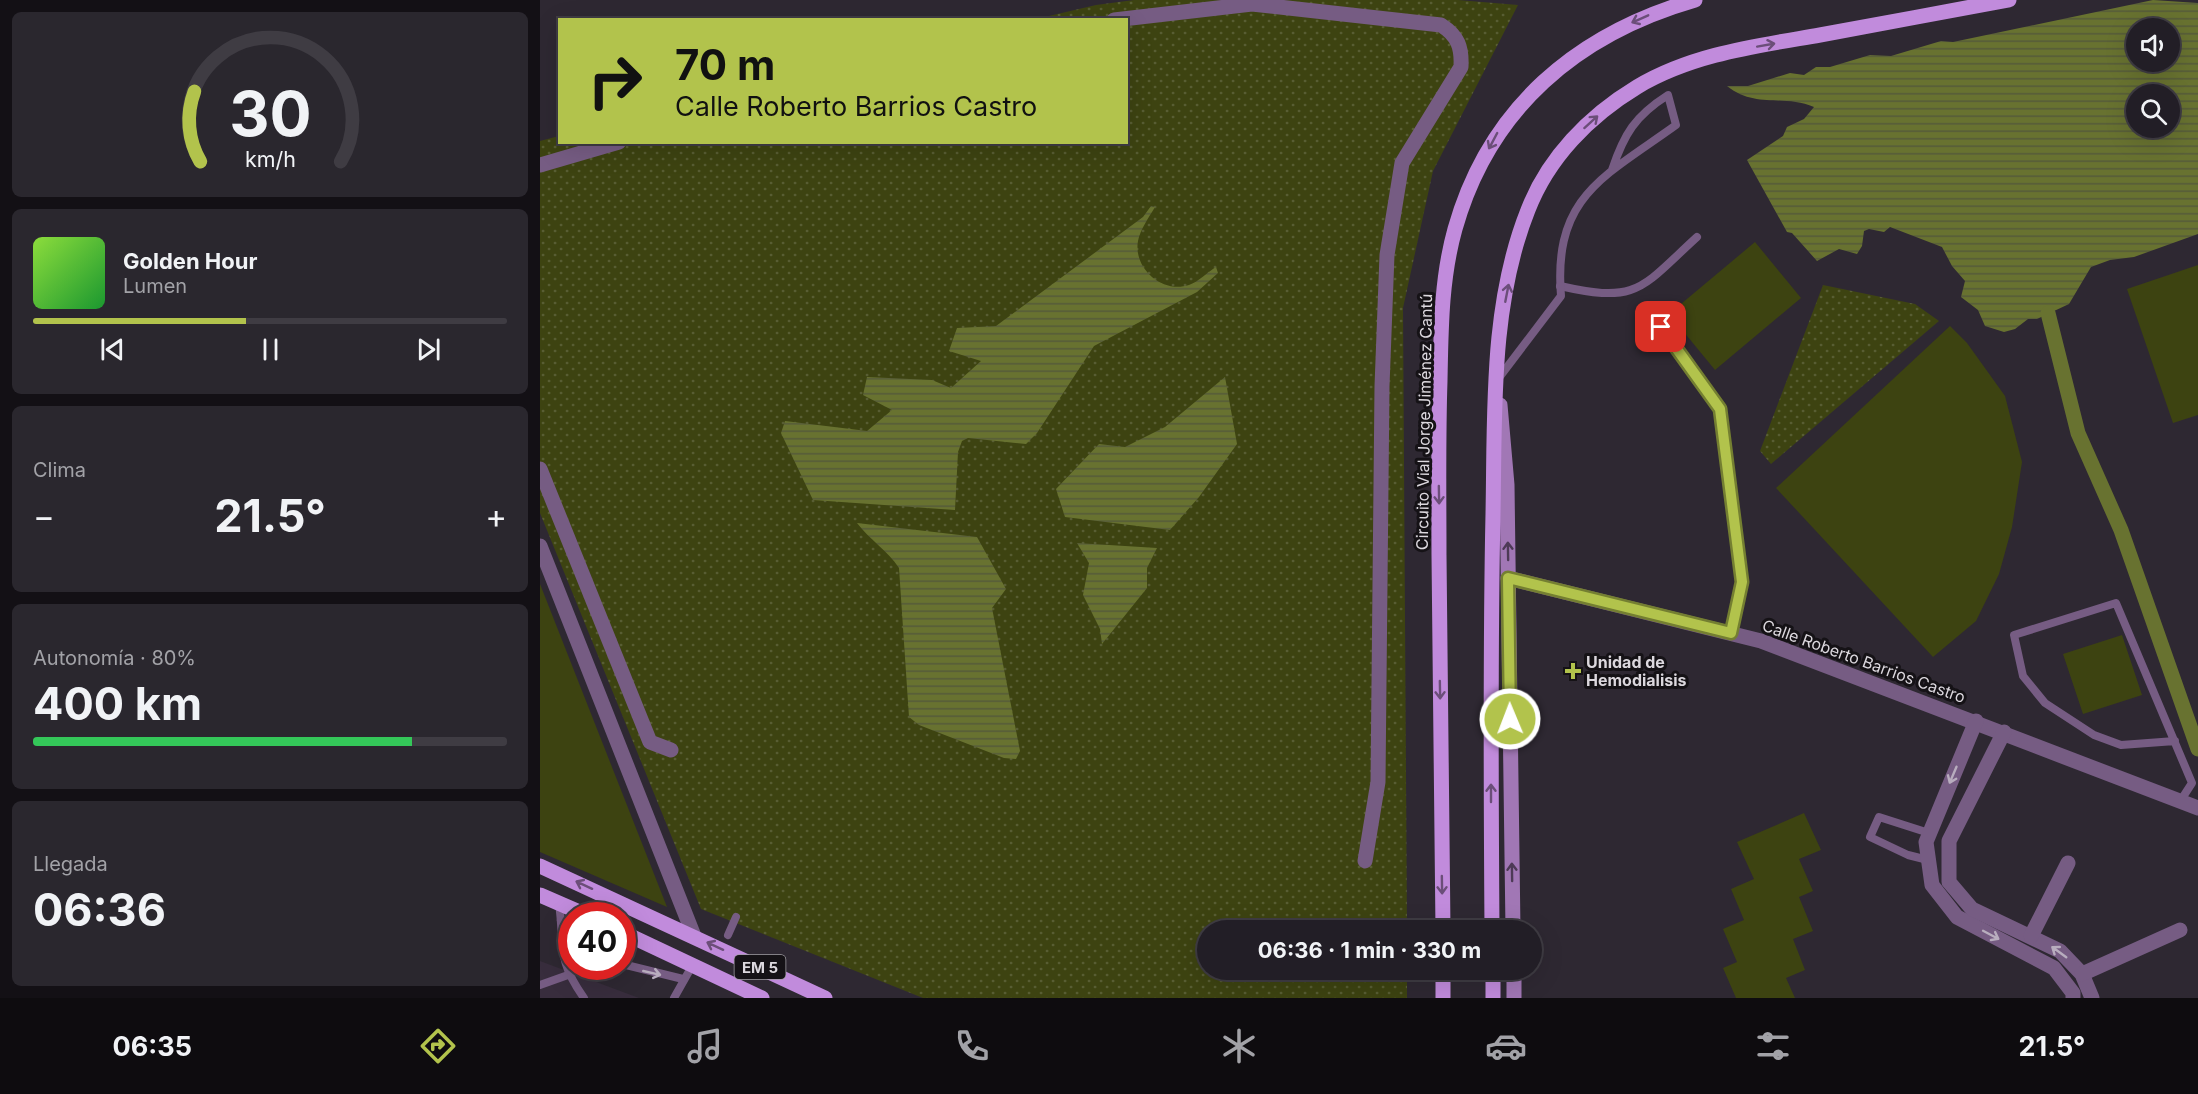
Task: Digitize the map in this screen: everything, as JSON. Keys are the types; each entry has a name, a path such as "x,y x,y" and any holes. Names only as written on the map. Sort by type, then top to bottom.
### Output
{"main road":[{"name":"Circuito Vial Jorge Jiménez Cantú","path":"1443,920 1439,424 1441,312 1455,229 1470,186 1497,133 1528,94 1571,58 1611,33 1645,17 1695,0"},
{"path":"1492,920 1490,657 1496,351 1512,266 1527,210 1545,173 1585,126 1617,100 1658,76 1704,58 2009,0"},
{"name":"EM 5","path":"540,866 825,998"},
{"path":"540,895 559,902"},
{"name":"EM 5","path":"636,939 762,998"},
{"path":"1443,980 1443,998"},
{"path":"1493,980 1493,998"}],"street":[{"path":"1128,18 1252,4 1441,25 1454,33 1461,50 1461,67 1402,163 1387,255 1382,386 1378,782 1365,861"},
{"path":"540,165 612,144"},
{"path":"1496,351 1507,485 1513,920"},
{"path":"540,469 650,742 671,750"},
{"path":"540,546 694,936"},
{"name":"Calle Roberto Barrios Castro","path":"1508,578 1761,641 1976,721 2198,808"},
{"path":"1976,721 1926,842 1932,885 1957,917 2054,969 2073,993 2073,998"},
{"path":"2004,732 1949,841 1949,882 1971,909 2060,951 2082,974 2092,998"},
{"path":"1964,749 1990,760"},
{"path":"2031,936 2068,863"},
{"path":"2082,974 2180,930"},
{"path":"1514,980 1514,998"}],"lane":[{"path":"1498,380 1561,296 1558,263 1569,221 1589,190 1612,170 1676,125 1668,95 1635,121 1622,140 1612,170"},
{"path":"1560,286 1598,295 1633,291 1647,282 1697,237"},
{"path":"1661,327 1720,409 1742,582 1731,633"},
{"path":"2175,741 2121,745 2094,735 2045,703 2023,676 2014,635 2116,603 2195,782 2181,800"},
{"path":"1928,860 1908,855 1870,837 1879,818 1929,833"},
{"path":"728,935 736,917"},
{"path":"674,998 682,979 692,966"},
{"path":"636,968 682,979"},
{"path":"540,986 558,979"},
{"path":"571,980 584,998"}],"shaded area":[{"path":"1134,0 1458,0 1518,5 1433,171 1403,308 1407,920 1197,920 1197,980 1407,980 1407,998 923,998 701,909 540,513 540,141 558,136 558,144 1128,144 1128,18 1040,18 1096,5"},
{"path":"2153,0 2198,3 2198,234 2134,257 2110,260 2091,267 2069,304 2037,319 2028,319 2015,329 2004,332 1985,326 1978,310 1961,297 1965,281 1952,266 1942,247 1890,227 1884,232 1869,229 1864,231 1862,246 1857,254 1839,249 1817,261 1792,233 1787,232 1747,160 1783,136 1787,127 1804,119 1814,107 1792,101 1749,97 1727,86 1748,86 1790,73 1804,75 1816,67 1830,67 1870,55 1891,56 1941,41 1953,42"},
{"path":"1151,206 1155,207 1141,232 1138,251 1140,261 1152,276 1169,286 1179,287 1192,284 1216,267 1218,273 1197,292 1094,346 1037,433 1026,444 968,438 962,441 958,452 955,510 813,500 781,433 785,421 867,431 892,410 863,395 867,377 932,380 951,388 981,361 949,351 957,328 996,326 1143,217"},
{"path":"1755,242 1801,298 1715,370 1669,314"},
{"path":"2198,265 2198,415 2173,423 2127,289"},
{"path":"1823,285 1915,304 1939,321 1771,464 1760,451"},
{"path":"1950,326 1967,343 2005,396 2022,462 2012,527 1999,574 1976,621 1933,657 1776,488"},
{"path":"1225,377 1237,444 1199,497 1170,530 1065,517 1056,489 1099,444 1125,447 1165,427"},
{"path":"857,523 977,537 1006,589 992,608 1020,751 1016,759 1004,758 919,725 909,717 899,568"},
{"path":"1077,543 1157,548 1147,568 1147,588 1102,644 1100,629 1083,595 1089,563"},
{"path":"540,584 667,907 540,852"},
{"path":"2122,635 2142,695 2083,714 2063,654"},
{"path":"1804,813 1821,850 1799,859 1813,891 1799,897 1813,931 1793,939 1805,970 1786,978 1795,998 1736,998 1723,968 1737,962 1723,929 1744,920 1731,889 1754,879 1737,842"},
{"path":"540,961 558,968 558,980 591,980 639,998 540,998"}],"waterway":[{"path":"2048,313 2078,433 2121,530 2198,749"}],"place":[{"name":"Unidad de Hemodialisis","path":"1573,671"}],"route":[{"path":"1510,719 1508,578 1731,633 1742,582 1720,409 1661,327"}]}
